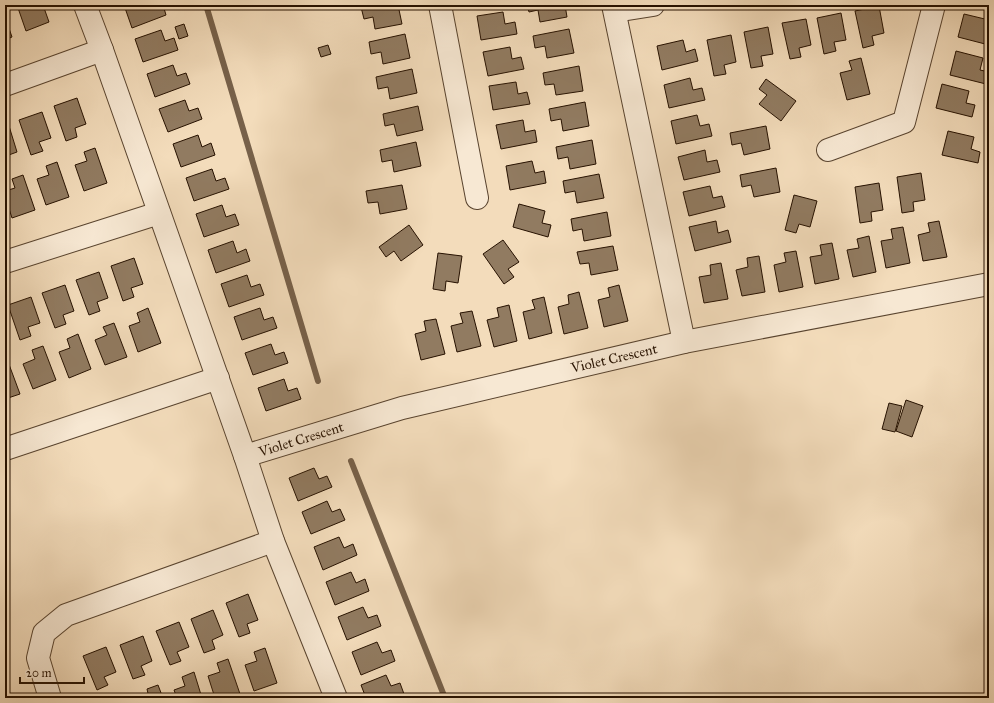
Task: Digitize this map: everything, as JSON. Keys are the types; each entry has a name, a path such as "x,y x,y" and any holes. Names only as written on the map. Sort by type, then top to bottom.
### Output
{"street":[{"path":"85,5 218,378 273,541 336,698"},
{"path":"440,5 477,198"},
{"path":"653,5 614,8 684,342"},
{"path":"828,150 904,122 934,5"},
{"path":"5,85 102,50"},
{"path":"5,262 159,213"},
{"name":"Violet Crescent","path":"245,456 402,408 684,342 989,284"},
{"path":"5,449 218,378"},
{"path":"50,698 38,658 44,633 66,615 273,541"}],"building":[{"path":"17,5 43,5 49,22 26,31"},
{"path":"124,5 153,5 153,7 163,5 166,15 132,28"},
{"path":"371,5 398,5 402,24 375,29 373,17 364,19 361,7"},
{"path":"527,5 565,5 567,17 540,22 538,10 529,12"},
{"path":"879,6 884,33 872,36 874,45 863,48 855,11"},
{"path":"503,12 505,24 515,22 517,34 481,40 477,16"},
{"path":"841,13 846,40 834,42 836,51 824,54 817,18"},
{"path":"964,14 989,20 987,32 989,33 989,45 958,37"},
{"path":"5,17 12,37 5,40"},
{"path":"806,19 811,45 799,48 801,57 790,59 782,23"},
{"path":"184,24 188,36 179,39 175,27"},
{"path":"768,27 773,54 761,56 763,66 751,68 744,32"},
{"path":"569,29 574,53 547,58 545,46 535,48 533,36"},
{"path":"161,30 165,41 174,38 178,50 143,62 135,39"},
{"path":"405,34 410,58 383,64 381,52 371,54 369,42"},
{"path":"731,35 736,62 724,65 726,74 714,76 707,40"},
{"path":"683,40 686,52 695,49 698,61 662,70 657,46"},
{"path":"328,45 331,54 321,57 318,48"},
{"path":"510,47 512,59 521,57 524,69 488,76 483,52"},
{"path":"956,51 983,58 980,70 989,72 986,84 950,75"},
{"path":"861,58 870,94 847,100 840,73 852,70 849,61"},
{"path":"173,65 177,76 186,73 190,84 155,97 147,74"},
{"path":"579,66 583,91 556,95 554,84 545,85 543,73"},
{"path":"412,69 417,93 390,99 388,87 378,89 376,77"},
{"path":"690,78 693,90 702,88 705,100 669,108 664,85"},
{"path":"766,79 796,101 781,121 759,104 767,95 759,89"},
{"path":"516,82 518,94 527,92 530,104 493,110 489,86"},
{"path":"942,84 969,91 966,103 975,105 972,117 936,108"},
{"path":"77,98 86,124 75,128 77,137 66,141 54,106"},
{"path":"185,100 189,111 198,108 202,119 168,132 159,109"},
{"path":"585,102 589,126 563,131 561,119 551,121 549,109"},
{"path":"418,106 423,130 397,136 394,124 385,126 383,114"},
{"path":"42,112 51,138 39,142 43,151 31,155 19,120"},
{"path":"697,115 700,126 709,124 712,136 676,144 671,121"},
{"path":"523,120 525,132 535,130 537,142 501,149 496,125"},
{"path":"9,126 17,152 6,156 9,165 5,166 5,127"},
{"path":"766,126 770,149 744,155 741,143 732,145 730,133"},
{"path":"948,131 974,137 971,149 980,152 978,163 942,155"},
{"path":"198,135 202,147 211,143 215,155 181,167 173,144"},
{"path":"592,140 596,164 570,169 568,157 558,159 556,147"},
{"path":"416,142 421,166 394,172 392,160 382,162 380,150"},
{"path":"95,148 107,183 84,191 75,165 87,161 84,152"},
{"path":"705,150 707,162 717,160 720,172 684,180 678,157"},
{"path":"532,161 535,173 544,171 546,183 510,190 506,166"},
{"path":"57,162 69,197 46,205 37,179 49,175 46,166"},
{"path":"776,168 780,192 754,197 751,185 742,187 740,175"},
{"path":"212,169 216,181 225,178 229,189 194,201 186,178"},
{"path":"921,173 925,200 913,202 914,211 902,213 897,177"},
{"path":"599,174 604,198 577,203 575,191 565,193 563,181"},
{"path":"23,175 35,210 12,218 5,196 5,191 15,188 12,179"},
{"path":"879,183 883,210 871,212 872,221 860,223 855,187"},
{"path":"402,185 407,209 380,214 378,202 368,203 366,191"},
{"path":"710,186 713,198 722,196 725,207 689,216 683,192"},
{"path":"794,195 817,201 810,227 799,224 796,233 785,230"},
{"path":"519,204 545,211 542,223 551,225 548,237 513,227"},
{"path":"222,205 226,217 235,214 239,225 204,237 196,214"},
{"path":"607,212 611,236 584,241 582,229 573,231 571,219"},
{"path":"716,221 718,233 728,230 731,242 695,251 689,227"},
{"path":"939,221 947,257 923,261 918,235 930,232 928,223"},
{"path":"409,225 423,245 401,261 394,251 386,257 379,247"},
{"path":"903,227 910,263 886,268 881,241 893,239 891,229"},
{"path":"869,236 876,272 853,277 847,250 859,248 857,239"},
{"path":"503,240 519,262 508,269 514,277 504,284 483,254"},
{"path":"233,241 237,253 246,249 250,261 216,273 208,250"},
{"path":"832,243 839,279 815,284 810,257 822,255 820,245"},
{"path":"613,246 618,270 591,275 589,263 580,264 577,252"},
{"path":"796,251 803,287 779,292 774,265 786,262 784,253"},
{"path":"438,253 462,256 458,283 446,281 445,291 433,289"},
{"path":"759,256 765,292 742,296 736,270 748,267 747,258"},
{"path":"134,258 143,284 131,288 134,297 123,301 111,266"},
{"path":"721,263 728,299 704,303 699,277 711,275 710,265"},
{"path":"99,272 108,298 97,302 100,311 89,315 76,280"},
{"path":"247,275 251,287 260,284 264,295 229,307 221,284"},
{"path":"65,285 74,311 63,315 66,324 55,328 42,293"},
{"path":"619,285 628,321 604,327 598,300 610,297 608,288"},
{"path":"579,292 588,328 564,334 558,307 569,304 568,295"},
{"path":"31,297 40,323 28,327 31,336 20,340 8,305"},
{"path":"544,297 552,333 529,339 523,312 535,309 532,300"},
{"path":"509,305 517,341 494,347 487,320 499,317 497,308"},
{"path":"148,308 161,343 138,352 129,326 140,322 137,313"},
{"path":"260,308 264,320 273,317 277,328 242,340 234,317"},
{"path":"472,311 481,346 457,352 451,326 463,323 460,313"},
{"path":"436,319 445,354 421,360 415,334 426,331 424,321"},
{"path":"114,323 127,357 105,365 95,340 107,335 103,327"},
{"path":"78,334 91,369 69,378 59,352 70,348 67,339"},
{"path":"271,344 275,355 284,352 288,363 253,375 245,353"},
{"path":"43,346 56,380 33,389 23,364 35,359 32,350"},
{"path":"7,359 20,394 5,399 5,360"},
{"path":"284,379 288,391 297,388 301,399 266,411 258,388"},
{"path":"906,400 923,406 912,437 896,431"},
{"path":"889,403 902,406 895,432 882,429"},
{"path":"314,468 319,479 327,476 332,487 298,501 289,478"},
{"path":"327,501 332,512 340,509 345,520 311,534 302,512"},
{"path":"339,537 344,548 353,544 357,555 323,570 314,547"},
{"path":"351,572 356,583 365,579 369,591 335,605 326,582"},
{"path":"248,594 258,620 247,624 250,633 239,637 226,603"},
{"path":"363,607 368,618 377,615 381,626 347,640 338,617"},
{"path":"213,610 223,635 212,640 215,649 204,653 191,619"},
{"path":"179,622 189,647 177,652 181,661 170,665 156,631"},
{"path":"143,636 152,661 141,666 145,675 133,679 120,645"},
{"path":"377,642 382,653 391,650 395,661 361,675 352,652"},
{"path":"106,647 116,672 104,677 108,685 97,690 83,656"},
{"path":"265,648 277,683 254,691 245,665 257,661 254,652"},
{"path":"228,659 240,694 229,698 215,698 208,676 220,672 217,663"},
{"path":"194,672 202,698 177,698 174,690 185,686 182,677"},
{"path":"386,675 391,686 400,683 404,694 394,698 366,698 361,685"},
{"path":"158,685 163,698 149,698 147,689"}],"waterway":[{"path":"206,5 318,381"},
{"path":"351,461 445,698"}]}
